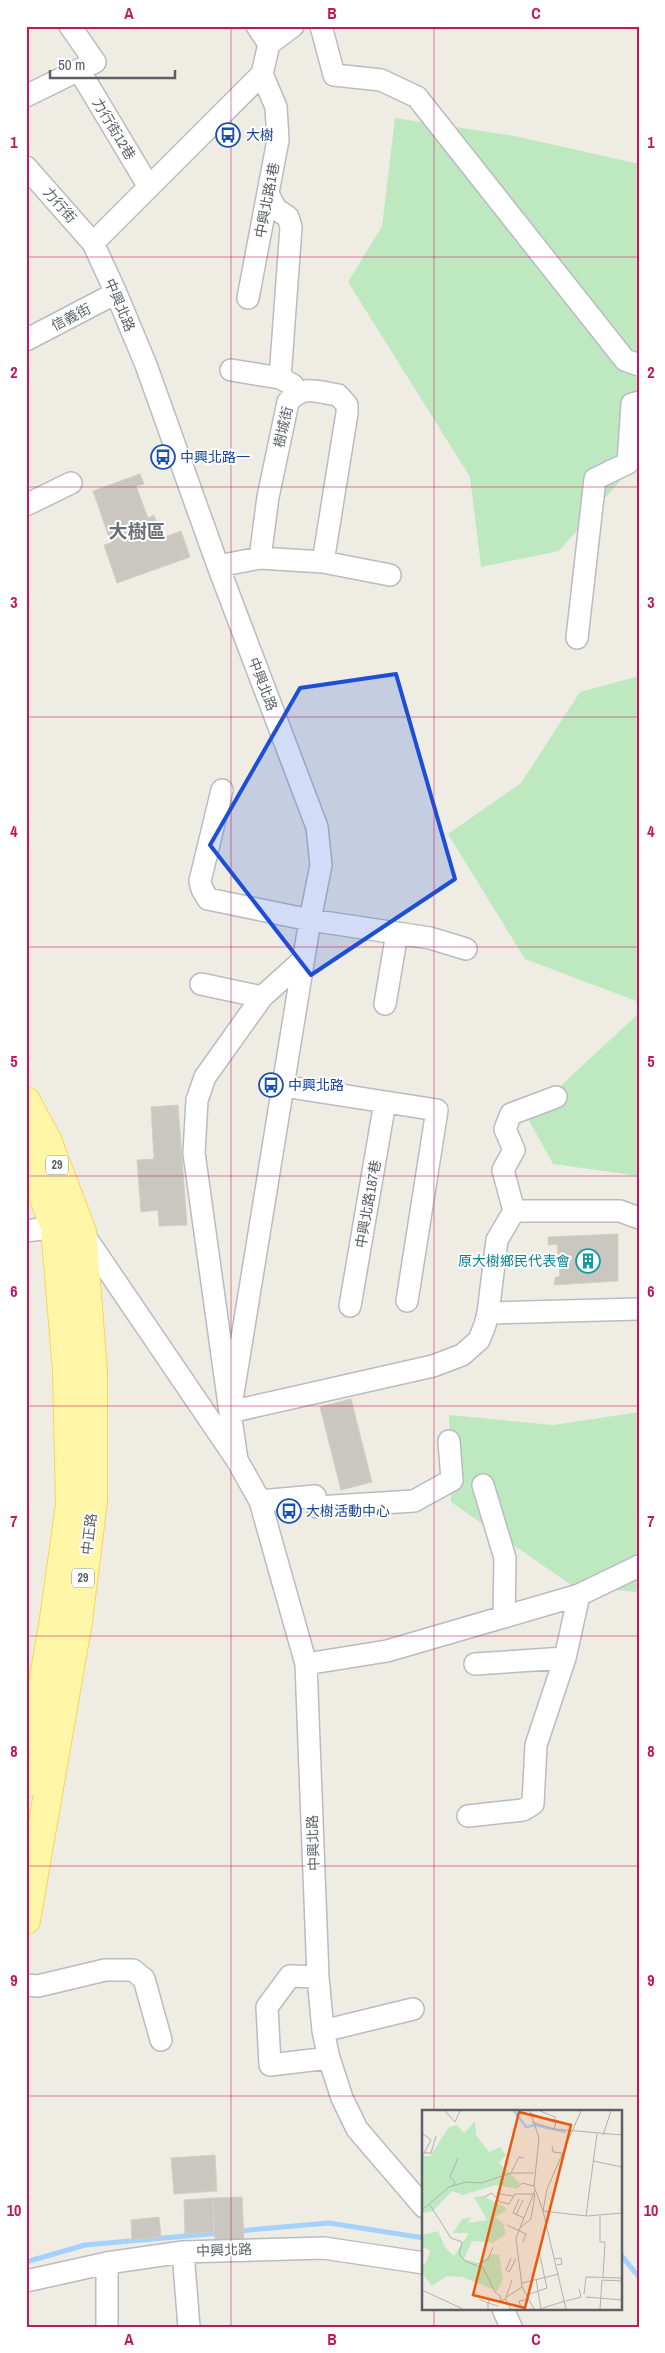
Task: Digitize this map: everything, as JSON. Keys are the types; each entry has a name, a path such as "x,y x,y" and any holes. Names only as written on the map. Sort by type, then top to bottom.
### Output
{"main road":[{"name":"29","path":"26,1101 47,1140 82,1232"},
{"name":"29","path":"26,1150 55,1227"},
{"name":"中正路","path":"26,1783 54,1619 70,1505 67,1370 55,1227"},
{"name":"中正路","path":"26,1920 78,1621 93,1501 93,1372 82,1232"}],"street":[{"path":"257,26 269,44"},
{"path":"93,243 262,74 269,44 293,26"},
{"path":"321,26 334,75 381,80 417,97 625,360 639,365"},
{"name":"力行街12巷","path":"75,28 87,66 149,187"},
{"path":"26,96 87,66"},
{"name":"中興北路1巷","path":"248,298 278,140 276,107 262,74"},
{"name":"力行街","path":"26,167 93,243"},
{"path":"268,194 276,209 288,217 291,227 280,378"},
{"name":"中興北路","path":"93,243 146,365 218,566 316,827 321,865 310,920 230,1412 237,1460"},
{"name":"信義街","path":"26,340 116,293"},
{"path":"231,370 280,378 301,390"},
{"name":"樹城街","path":"260,558 268,497 288,402 301,390 338,395 347,405 323,562"},
{"path":"578,638 595,479 628,463 632,404 639,402"},
{"path":"26,505 71,482"},
{"path":"218,566 260,558 323,562 390,575"},
{"path":"222,790 200,881 202,889 208,898 310,920 430,938 466,949"},
{"path":"385,1004 397,932"},
{"path":"304,960 262,997 205,1077 197,1100 194,1153 230,1412 433,1366 462,1355 479,1340 488,1313 497,1240 514,1211 503,1170 514,1150 505,1129 511,1114 556,1097"},
{"path":"200,984 262,997"},
{"path":"283,1086 437,1110 407,1301"},
{"name":"中興北路187巷","path":"350,1306 386,1102"},
{"path":"514,1211 620,1211 639,1218"},
{"path":"26,1230 55,1227 82,1232"},
{"name":"中興北路","path":"82,1232 237,1460 260,1501 306,1664 318,1977 323,2031 329,2058 342,2098 357,2129 422,2205"},
{"path":"488,1313 639,1309"},
{"path":"260,1501 315,1496 317,1507 414,1501 452,1480 449,1441"},
{"path":"483,1485 505,1558 504,1616"},
{"path":"306,1664 387,1651 579,1595 639,1566"},
{"path":"468,1816 523,1810 532,1804 536,1745 566,1658 579,1595"},
{"path":"475,1664 566,1658"},
{"path":"26,1985 38,1986 105,1970 133,1970 144,1979 161,2040"},
{"path":"318,1977 290,1976 267,2007 270,2065 329,2058"},
{"path":"323,2031 413,2009"},
{"name":"中興北路","path":"26,2281 106,2263 184,2252 324,2248 422,2264"},
{"path":"184,2252 189,2327"},
{"path":"106,2263 107,2327"},
{"path":"503,2310 511,2327"}],"highlighted area":[{"path":"396,674 455,879 311,975 210,845 300,688"}],"green space":[{"path":"395,118 515,136 639,164 639,459 559,551 481,567 470,477 348,282 382,226"},
{"path":"639,676 639,1002 525,959 448,834 521,783 580,692"},
{"path":"639,1013 639,1176 553,1164 527,1117"},
{"path":"639,1412 639,1592 574,1587 451,1502 449,1415 553,1425"}],"building":[{"path":"140,474 144,484 136,486 148,518 154,515 162,538 181,531 190,557 117,583 104,545 111,543 93,491"},
{"path":"178,1105 187,1225 159,1226 158,1210 141,1212 137,1160 154,1159 151,1107"},
{"name":"原大樹鄉民代表會","path":"618,1234 618,1281 554,1285 555,1278 560,1276 557,1244 548,1245 548,1237"},
{"path":"351,1399 372,1482 341,1490 320,1407"},
{"path":"215,2155 217,2191 174,2194 171,2158"},
{"path":"242,2197 244,2240 215,2241 213,2198"},
{"path":"213,2198 214,2232 185,2234 184,2200"},
{"path":"159,2217 161,2237 132,2240 131,2220"}],"waterway":[{"path":"238,2231 329,2223 422,2238"},
{"path":"26,2262 85,2245 220,2233"},
{"path":"622,2256 639,2277"}],"place":[{"name":"大樹","path":"228,135"},
{"name":"中興北路一","path":"163,457"},
{"name":"中興北路","path":"271,1085"},
{"name":"原大樹鄉民代表會","path":"588,1261"},
{"name":"大樹活動中心","path":"289,1511"}],"district":[{"name":"大樹區","path":"137,531"}]}
